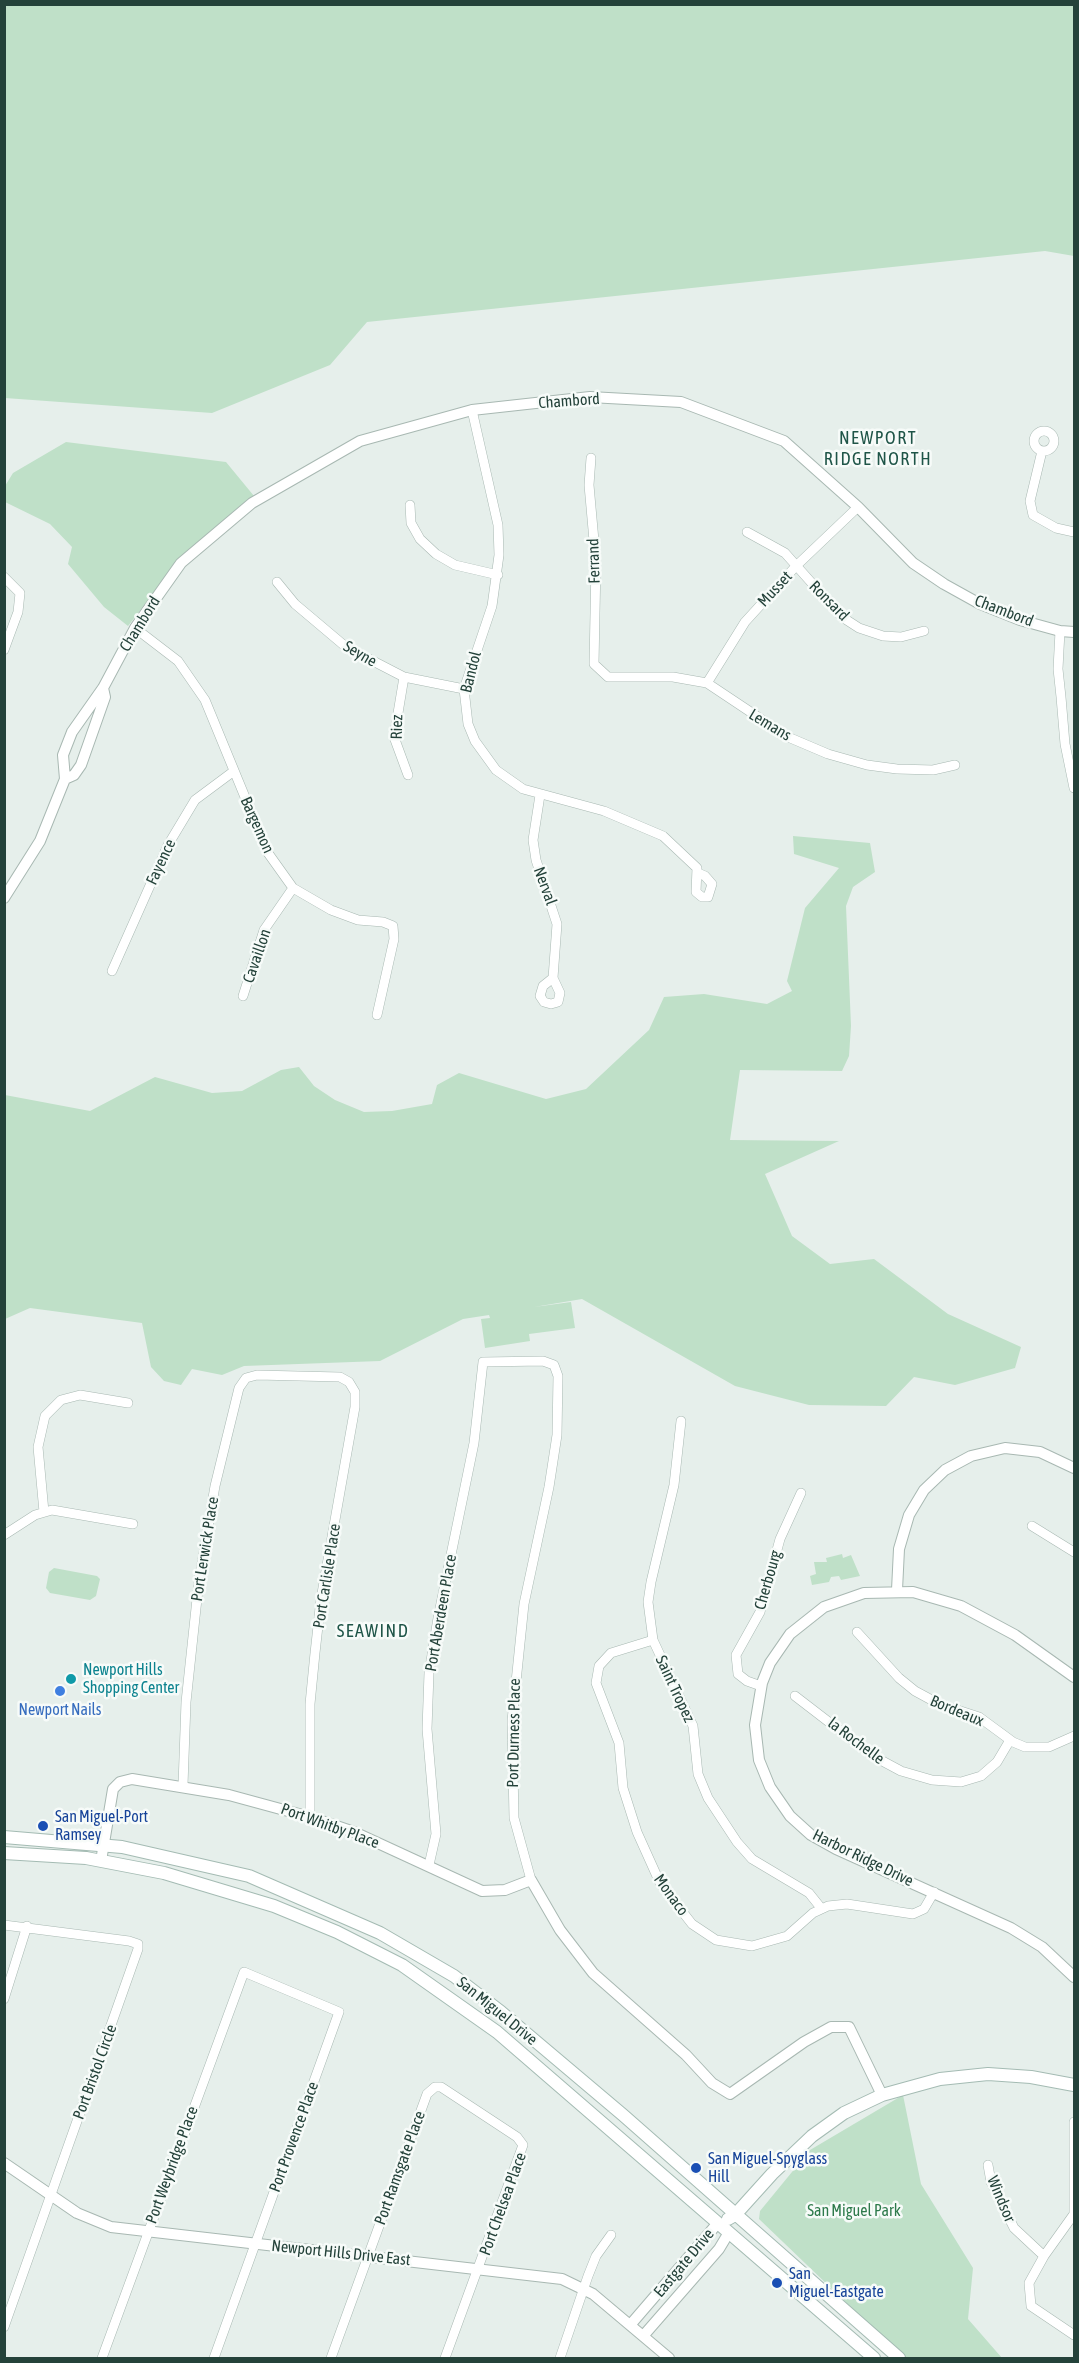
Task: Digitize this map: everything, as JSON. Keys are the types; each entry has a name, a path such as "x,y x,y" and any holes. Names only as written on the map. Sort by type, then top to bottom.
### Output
{"main road":[{"name":"San Miguel Drive","path":"4,1837 104,1845 249,1876 380,1933 444,1970 501,2012 899,2358"},
{"name":"San Miguel Drive","path":"4,1853 36,1853 102,1861 164,1873 274,1906 338,1932 402,1965 496,2032 874,2358"},
{"path":"735,2215 772,2174 812,2136 844,2113 882,2095 940,2079 988,2074 1031,2077 1074,2085"},
{"name":"Eastgate Drive","path":"717,2224 735,2215"},
{"name":"Eastgate Drive","path":"728,2234 735,2215"}],"street":[{"name":"Chambord","path":"69,777 63,755 74,730 103,688 135,628 181,563 252,503 360,441 472,410 590,398 681,402 784,441 858,507 913,563 944,584 1000,612 1060,631 1074,632"},
{"name":"Bandol","path":"472,410 498,525 498,575 492,606 464,689 468,724 484,758 508,780 523,789 604,811 663,836 681,850 697,868 698,873"},
{"path":"1042,451 1030,501 1033,515 1056,528 1074,532"},
{"name":"Ferrand","path":"591,458 589,485 596,563 594,664"},
{"path":"410,505 411,523 420,539 436,554 455,565 498,575"},
{"name":"Musset","path":"707,683 745,622 796,566 858,507"},
{"name":"Ronsard","path":"747,532 785,553 842,617 859,628 883,636 901,637 924,631"},
{"path":"4,577 20,593 18,612 6,638 4,650"},
{"name":"Seyne","path":"277,582 295,604 346,647 404,677 464,689"},
{"name":"Bargemon","path":"135,628 178,662 205,700 268,854 293,888 331,910 358,920 383,922 393,926 394,939 377,1015"},
{"path":"1060,631 1058,669 1065,744 1074,788"},
{"name":"Lemans","path":"594,664 608,677 673,677 707,683 788,737 828,754 897,769 933,770 955,765"},
{"name":"Riez","path":"404,677 394,737 408,775"},
{"name":"Chambord","path":"5,897 40,841 69,777 81,765 105,697 103,688"},
{"path":"74,730 92,736"},
{"name":"Fayence","path":"112,971 168,844 195,800 234,771"},
{"name":"Nerval","path":"540,795 533,840 536,860 557,924 553,978"},
{"name":"Cavaillon","path":"243,996 264,930 293,888"},
{"name":"Port Aberdeen Place","path":"429,1865 436,1834 428,1748 429,1673 474,1443 483,1362"},
{"name":"Port Durness Place","path":"483,1362 550,1363 556,1369 559,1384 554,1461 524,1604 513,1698 514,1812 531,1880 568,1943 593,1973 686,2055 712,2083 730,2094 804,2042 831,2027 849,2027 882,2095"},
{"name":"Port Lerwick Place","path":"183,1785 186,1702 199,1580 215,1486 239,1388 246,1378 257,1375 306,1375"},
{"name":"Port Carlisle Place","path":"306,1375 333,1376 349,1382 355,1392 355,1407 321,1599 315,1653 310,1704 310,1817"},
{"path":"44,1512 38,1447 42,1424 52,1407 61,1400 80,1395 128,1403"},
{"name":"Saint Tropez","path":"681,1421 674,1485 648,1602 653,1640 693,1726 698,1774 708,1798 752,1859 809,1893 821,1908"},
{"path":"897,1590 899,1549 909,1515 924,1490 945,1470 971,1456 1005,1448 1040,1452 1074,1468"},
{"name":"Cherbourg","path":"761,1686 742,1679 734,1661 760,1612 780,1539 801,1493"},
{"path":"4,1536 44,1512 63,1510 133,1524"},
{"path":"1032,1526 1074,1551"},
{"name":"Harbor Ridge Drive","path":"1074,1677 1039,1651 984,1616 938,1598 897,1590 850,1596 812,1615 781,1645 761,1686 755,1725 759,1760 770,1787 785,1811 800,1826 823,1843 1027,1936 1074,1977"},
{"name":"Bordeaux","path":"857,1632 899,1678 915,1691 939,1704 979,1717 1010,1740 1037,1748 1061,1744 1074,1736"},
{"name":"Monaco","path":"653,1640 611,1653 599,1666 596,1683 619,1743 623,1788 637,1832 660,1883 680,1911 706,1934 740,1946 776,1941 821,1908 847,1904 913,1914 924,1909 934,1892"},
{"name":"la Rochelle","path":"795,1696 873,1756 901,1772 932,1780 961,1782 981,1776 997,1762 1010,1740"},
{"name":"Port Whitby Place","path":"104,1845 113,1789 120,1782 132,1779 183,1785 310,1817 429,1865 482,1891 505,1890 531,1880"},
{"path":"102,1861 104,1845"},
{"name":"Port Bristol Circle","path":"4,1925 27,1926 138,1944 135,1961 4,2327"},
{"path":"4,1999 27,1926"},
{"name":"Port Weybridge Place","path":"102,2358 244,1972"},
{"name":"Port Provence Place","path":"214,2358 339,2012 244,1972"},
{"name":"Port Ramsgate Place","path":"331,2358 427,2094 430,2089 441,2087"},
{"name":"Port Chelsea Place","path":"441,2087 517,2136 523,2145 445,2358"},
{"path":"1074,2122 1074,2214 1044,2256 1029,2283 1031,2306 1074,2335"},
{"name":"Newport Hills Drive East","path":"4,2163 93,2222 111,2228 550,2276 584,2288 631,2324 669,2358"},
{"name":"Windsor","path":"988,2165 991,2182 1014,2228 1044,2256"},
{"name":"Eastgate Drive","path":"631,2324 717,2224"},
{"name":"Eastgate Drive","path":"644,2335 719,2249 728,2234"},
{"path":"560,2358 596,2256 611,2235"}],"green space":[{"path":"4,5 1074,5 1074,256 1045,251 367,322 330,365 212,413 5,398"},
{"path":"66,442 226,462 254,496 186,552 128,626 104,607 68,564 72,547 50,524 5,502 5,486 13,473"},
{"path":"793,836 870,843 875,872 853,887 846,906 851,1026 849,1056 842,1071 740,1070 730,1140 839,1141 765,1174 792,1236 830,1264 874,1259 948,1314 1021,1347 1015,1368 955,1385 914,1377 886,1406 809,1405 735,1386 582,1299 534,1307 571,1302 575,1328 529,1334 530,1341 485,1348 481,1319 490,1318 489,1315 463,1319 380,1361 244,1366 222,1375 192,1369 181,1385 164,1381 151,1367 142,1323 30,1308 5,1319 5,1095 90,1111 155,1077 212,1093 242,1091 281,1070 299,1067 314,1086 335,1100 364,1112 392,1111 432,1104 437,1085 459,1073 546,1099 586,1089 649,1030 664,997 704,994 767,1004 792,991 787,981 805,908 839,868 794,854"},
{"path":"842,1554 843,1558 851,1555 860,1576 841,1580 839,1576 831,1577 829,1582 812,1585 810,1576 816,1574 814,1562 827,1562 826,1558"},
{"path":"54,1568 97,1576 100,1579 96,1596 90,1600 50,1593 46,1588 49,1572"},
{"name":"San Miguel Park","path":"903,2095 921,2184 973,2268 968,2319 1002,2358 904,2358 759,2219 760,2211 810,2150"}],"place":[{"name":"Newport Hills Shopping Center","path":"71,1679"},
{"name":"Newport Nails","path":"60,1691"},
{"name":"San Miguel-Port Ramsey","path":"43,1826"},
{"name":"San Miguel-Spyglass Hill","path":"696,2168"},
{"name":"San Miguel-Eastgate","path":"777,2283"}],"district":[{"name":"NEWPORT RIDGE NORTH","path":"878,448"},
{"name":"SEAWIND","path":"373,1631"}]}
